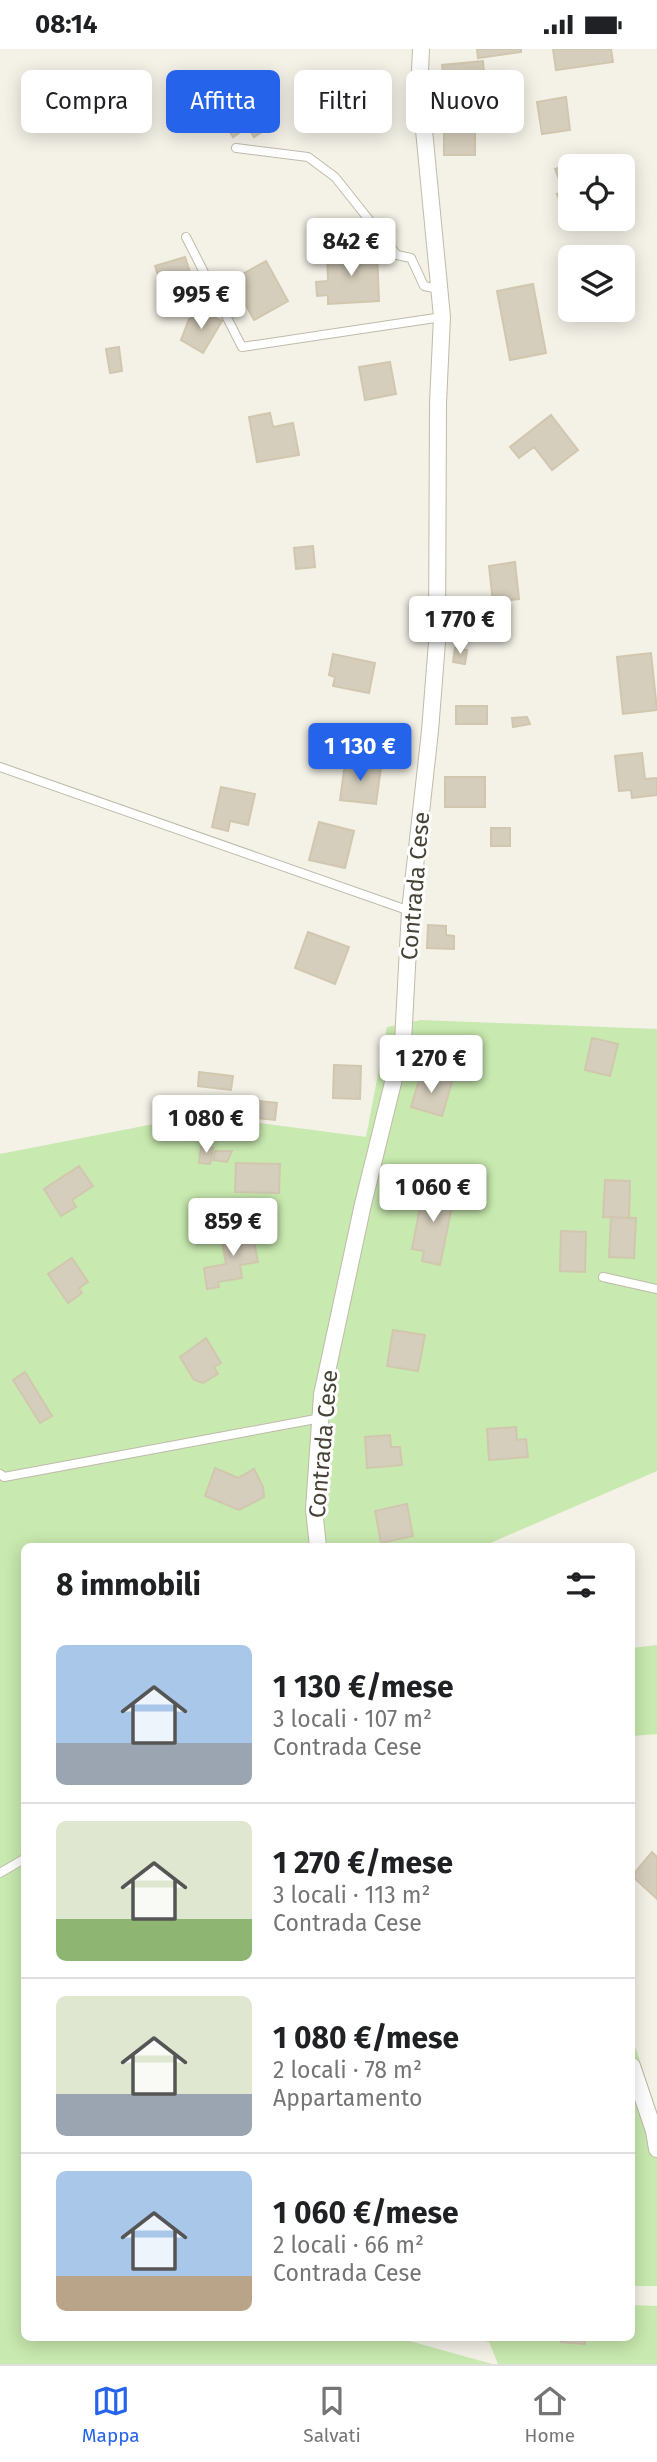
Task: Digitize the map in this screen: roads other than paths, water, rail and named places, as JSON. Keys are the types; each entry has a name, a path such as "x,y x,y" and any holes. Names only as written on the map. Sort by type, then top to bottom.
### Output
{"street":[{"name":"Contrada Cese","path":"318,1543 314,1509 322,1395 402,1042 410,911 437,642 438,403 442,317 424,130 421,49"},
{"path":"635,2075 654,2131 657,2149"}],"lane":[{"path":"236,148 308,157 335,177 397,255 411,258 424,286 439,289"},
{"path":"186,237 242,347 442,317"},
{"path":"0,767 410,911"},
{"path":"603,1277 657,1289"},
{"path":"0,1474 4,1477 321,1418"},
{"path":"0,1873 21,1861"}]}
